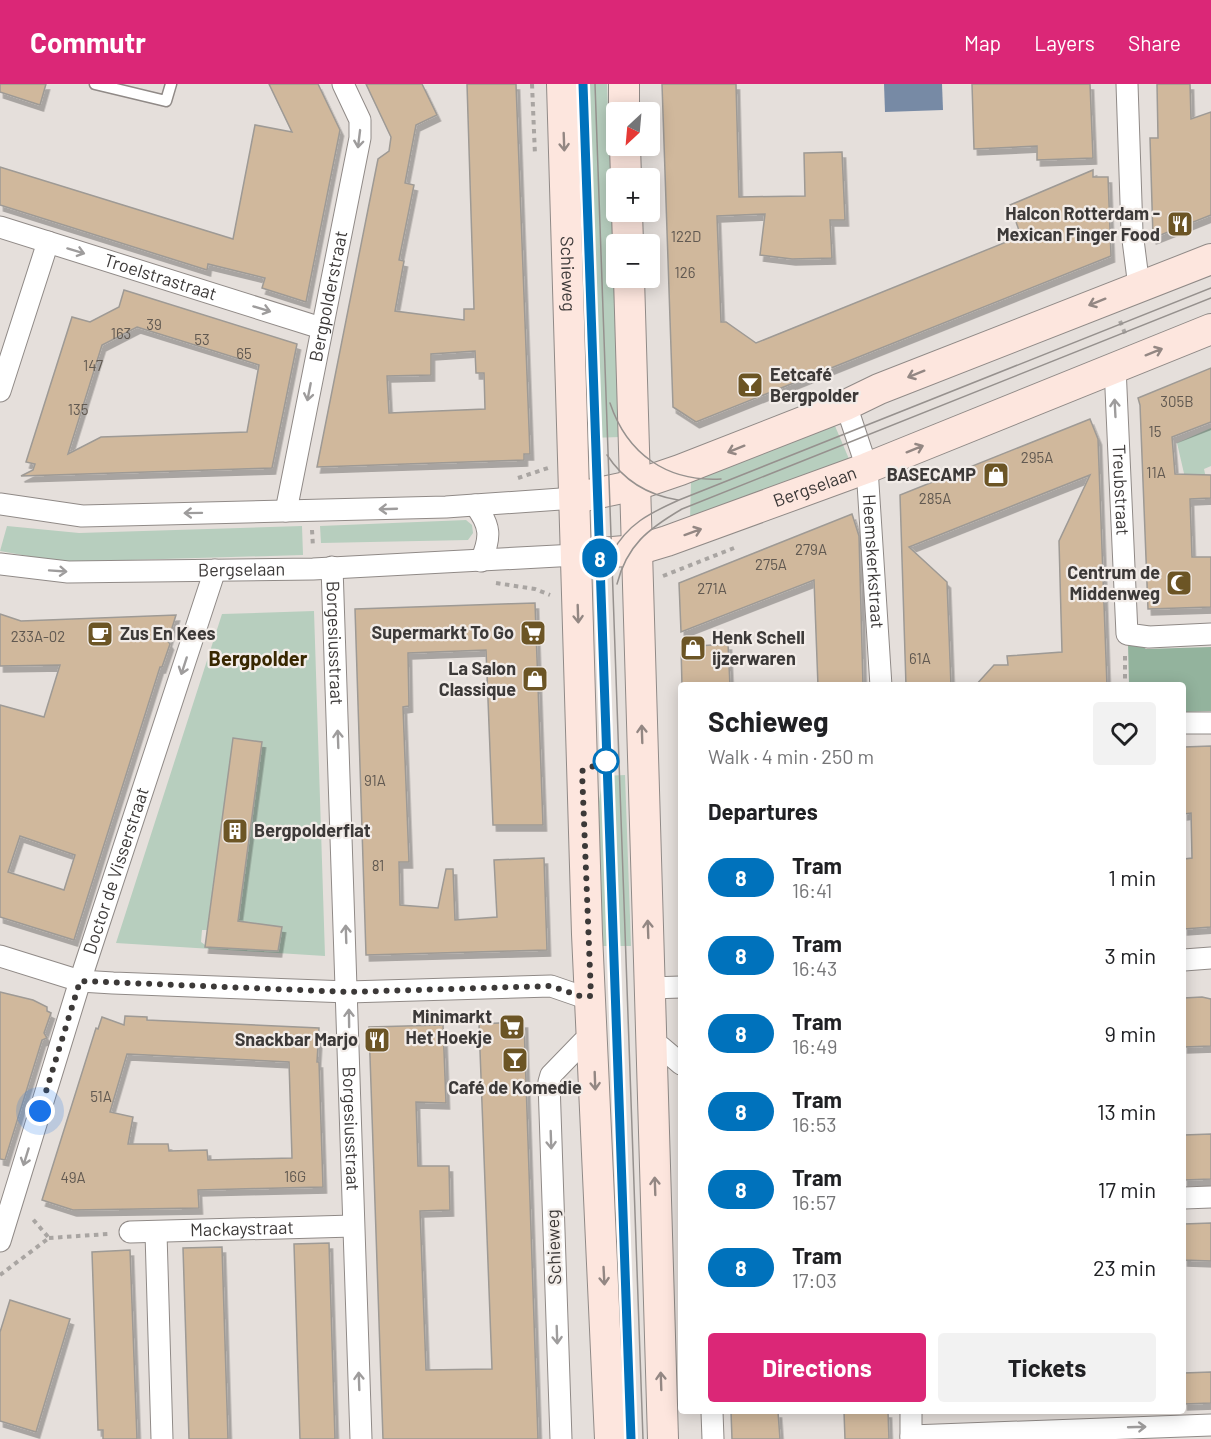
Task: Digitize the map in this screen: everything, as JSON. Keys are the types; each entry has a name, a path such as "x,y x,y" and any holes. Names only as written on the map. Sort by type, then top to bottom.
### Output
{"main road":[{"name":"Schieweg","path":"562,84 576,555 577,993 594,1041 610,1439"},
{"path":"624,84 624,102"},
{"path":"574,498 636,484 700,463 1109,297 1211,259"},
{"path":"629,288 638,550 670,987 651,1047 663,1439"},
{"name":"Bergselaan","path":"576,555 638,550 867,468 1211,329"}],"street":[{"name":"Bergpolderstraat","path":"286,511 360,138 360,120 343,84"},
{"path":"1127,84 1132,232 1139,287"},
{"name":"Troelstrastraat","path":"0,226 321,328"},
{"path":"0,391 48,242"},
{"name":"Treubstraat","path":"1125,363 1128,634"},
{"name":"Heemskerkstraat","path":"846,405 867,468 881,682"},
{"path":"0,504 82,516 312,512 574,498"},
{"path":"475,505 487,520 488,544 481,561"},
{"name":"Bergselaan","path":"0,564 68,572 215,570 322,568 576,555"},
{"name":"Borgesiusstraat","path":"322,568 348,992 353,1226 361,1439"},
{"name":"Doctor de Visserstraat","path":"0,1241 80,981 215,570"},
{"path":"1128,634 1149,637 1211,634"},
{"path":"1186,723 1211,723"},
{"path":"0,956 80,981 348,992 543,986 577,993"},
{"path":"1186,960 1211,958"},
{"name":"Schieweg","path":"561,1439 549,1082 551,1075 583,1042 594,1041"},
{"path":"651,1047 661,1047 678,1061"},
{"path":"1186,1198 1211,1197"},
{"name":"Mackaystraat","path":"130,1232 353,1226"},
{"path":"156,1233 162,1439"},
{"path":"712,1414 713,1439"},
{"path":"911,1414 911,1437 1211,1425"}],"lane":[{"path":"95,84 166,101 171,84"}],"path":[{"path":"1109,297 1125,363"},
{"path":"312,512 322,568"},
{"path":"1125,682 1125,643 1128,634"},
{"path":"13,1198 49,1238"},
{"path":"0,1275 49,1238 130,1232"}],"green space":[{"path":"576,84 607,84 606,156 610,156 610,168 606,168 606,222 612,222 613,234 606,234 606,288 615,288 620,437 590,438"},
{"path":"835,426 849,459 690,522 691,481"},
{"path":"1211,428 1211,466 1204,469 1207,483 1186,482 1177,443"},
{"path":"466,520 472,525 473,533 468,540 321,543 320,526"},
{"path":"7,526 79,533 302,526 303,555 61,562 0,551"},
{"path":"314,611 325,956 116,943 222,614","holes":["233,739 262,743 238,921 281,927 278,951 208,947 201,942 202,930 207,930"]},
{"path":"1128,643 1139,644 1146,649 1211,647 1211,711 1186,712 1186,682 1129,682"},
{"path":"625,775 631,946 603,946 598,808 603,776"}],"water":[{"path":"884,84 942,84 943,110 885,112"}],"building":[{"path":"0,84 46,84 40,105 0,92"},
{"path":"269,84 318,84 340,130 306,302 262,288 265,278 208,264 207,270 0,205 0,167 233,239 255,125 292,132"},
{"path":"366,84 422,84 437,115 416,125 405,183 414,185 399,260 404,261 395,311 464,320 464,309 474,309 467,84 516,84 530,454 524,454 524,460 317,467 378,159 389,151 391,137","holes":["475,351 476,373 484,373 485,409 389,413 387,376 431,375 431,354"]},
{"path":"662,84 736,84 739,197 805,196 804,153 842,152 845,220 830,220 832,258 792,259 760,255 765,214 717,216 721,322 726,322 756,343 1021,236 1010,205 1093,170 1093,177 1108,177 1111,256 696,422 673,407"},
{"path":"972,84 1090,84 1093,158 1037,160 1037,146 974,149"},
{"path":"1157,84 1190,84 1191,119 1211,112 1211,215 1153,238 1150,138 1158,138"},
{"path":"124,290 297,344 272,468 21,476 33,470 35,464 26,462 72,317 90,322 119,307","holes":["137,327 259,365 247,432 101,437 68,454 102,345"]},
{"path":"1211,368 1211,422 1172,437 1175,474 1211,475 1211,498 1190,499 1192,557 1211,557 1211,607 1148,609 1138,398"},
{"path":"1090,419 1098,439 1107,682 979,682 994,665 1008,665 1007,656 1062,652 1059,541 1090,475 909,547 947,582 951,682 906,682 900,495"},
{"path":"852,514 859,536 863,682 818,682 814,580 681,632 679,583"},
{"path":"535,603 543,825 493,825 486,650 408,653 409,706 403,707 409,862 399,862 400,905 438,908 446,869 453,869 455,920 497,917 494,860 544,858 547,950 366,955 355,609"},
{"path":"0,614 21,621 176,615 168,641 170,644 162,667 160,667 74,940 0,917 0,705 44,717 60,665 0,666","holes":["20,836 75,855 64,890 8,872"]},
{"path":"728,644 730,682 682,682 681,647"},
{"name":"Bergpolderflat","path":"233,738 262,742 238,921 282,927 278,951 205,947"},
{"path":"1211,746 1211,927 1186,929 1186,859 1192,858 1191,813 1186,814 1186,747"},
{"path":"0,992 33,1000 47,1007 47,1011 51,1013 44,1033 47,1038 42,1040 5,1160 0,1159"},
{"path":"1186,998 1211,999 1211,1046 1186,1047"},
{"path":"125,1016 147,1017 147,1020 319,1028 317,1062 319,1062 323,1187 198,1190 199,1208 73,1210 42,1200 96,1028 98,1029 102,1017 124,1025","holes":["127,1054 289,1062 292,1158 208,1160 207,1150 169,1151 168,1144 128,1144 133,1117 110,1112"]},
{"path":"524,1022 538,1439 383,1439 369,1027 443,1025 446,1103 416,1102 418,1166 449,1166 450,1210 420,1211 426,1370 492,1369 479,1024"},
{"path":"1211,1134 1211,1179 1186,1180 1186,1135"},
{"path":"1211,1223 1211,1261 1186,1260 1186,1224"},
{"path":"329,1243 335,1439 300,1439 294,1244"},
{"path":"222,1247 228,1439 189,1439 183,1248"},
{"path":"130,1250 137,1439 103,1439 103,1430 98,1430 92,1252"},
{"path":"10,1300 70,1319 36,1432 0,1421 0,1332"},
{"path":"1211,1372 1211,1403 1186,1404 1186,1373"},
{"path":"731,1414 778,1414 780,1439 732,1439"},
{"path":"844,1414 888,1414 889,1439 845,1439"}],"tram line":[{"path":"583,84 631,1439"},
{"name":"8","path":"583,84 631,1439"},
{"path":"595,84 643,1439"},
{"path":"612,553 632,527 679,500 1211,288"},
{"path":"617,584 621,570 640,539 682,509 1211,298"},
{"path":"610,403 627,437 652,461 683,476 721,479"},
{"path":"607,455 621,472 637,485 656,495 678,500"}],"place":[{"name":"Halcon Rotterdam - Mexican Finger Food","path":"1180,224"},
{"name":"Eetcafé Bergpolder","path":"750,385"},
{"name":"BASECAMP","path":"996,475"},
{"name":"Centrum de Middenweg","path":"1179,583"},
{"name":"Supermarkt To Go","path":"533,633"},
{"name":"Zus En Kees","path":"100,634"},
{"name":"Henk Schell ijzerwaren","path":"693,648"},
{"name":"La Salon Classique","path":"535,679"},
{"name":"Bergpolderflat","path":"235,831"},
{"name":"Minimarkt Het Hoekje","path":"512,1027"},
{"name":"Snackbar Marjo","path":"377,1040"},
{"name":"Café de Komedie","path":"515,1060"}],"district":[{"name":"Bergpolder","path":"258,659"}],"route":[{"path":"40,1111 80,981 348,992 551,986 580,996 591,996 582,771 606,761"}]}
